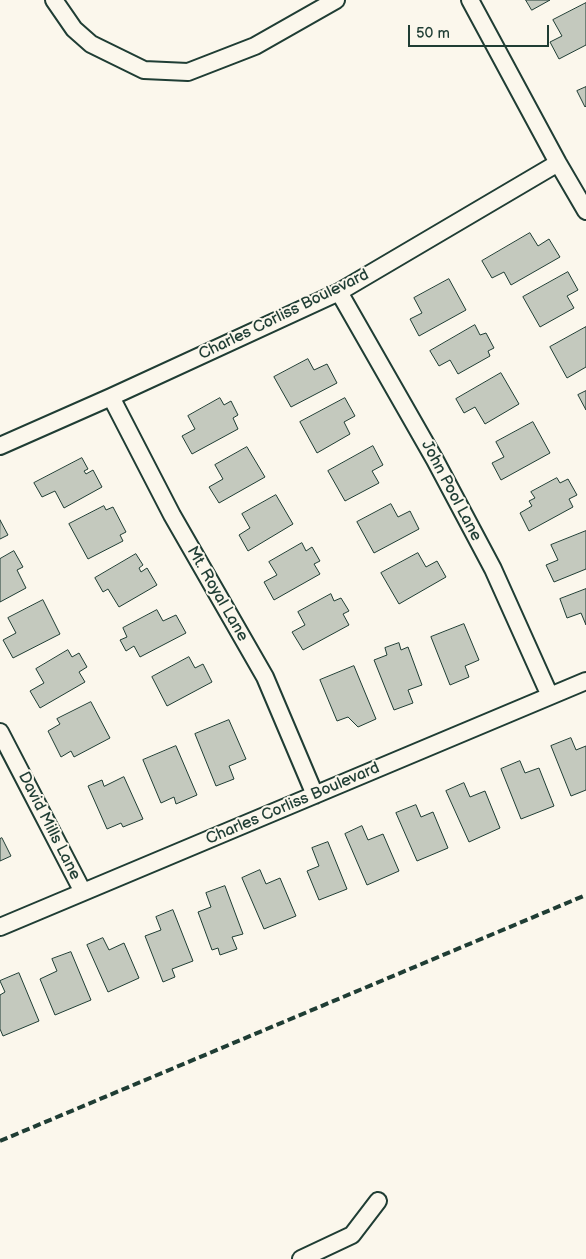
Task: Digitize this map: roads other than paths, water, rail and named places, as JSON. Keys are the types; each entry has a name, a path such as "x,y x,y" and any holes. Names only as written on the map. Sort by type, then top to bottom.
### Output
{"street":[{"path":"54,0 74,29 92,44 144,70 188,72 255,46 336,0"},
{"path":"470,0 586,211"},
{"name":"Charles Corliss Boulevard","path":"0,446 339,292 558,163"},
{"name":"John Pool Lane","path":"339,292 435,460 493,569 550,696"},
{"name":"Mt. Royal Lane","path":"111,397 172,515 265,677 315,795"},
{"name":"Charles Corliss Boulevard","path":"0,928 586,681"},
{"name":"David Mills Lane","path":"0,732 83,892"},
{"path":"301,1259 352,1235 378,1201"}],"railway":[{"path":"0,1141 586,895"}]}
